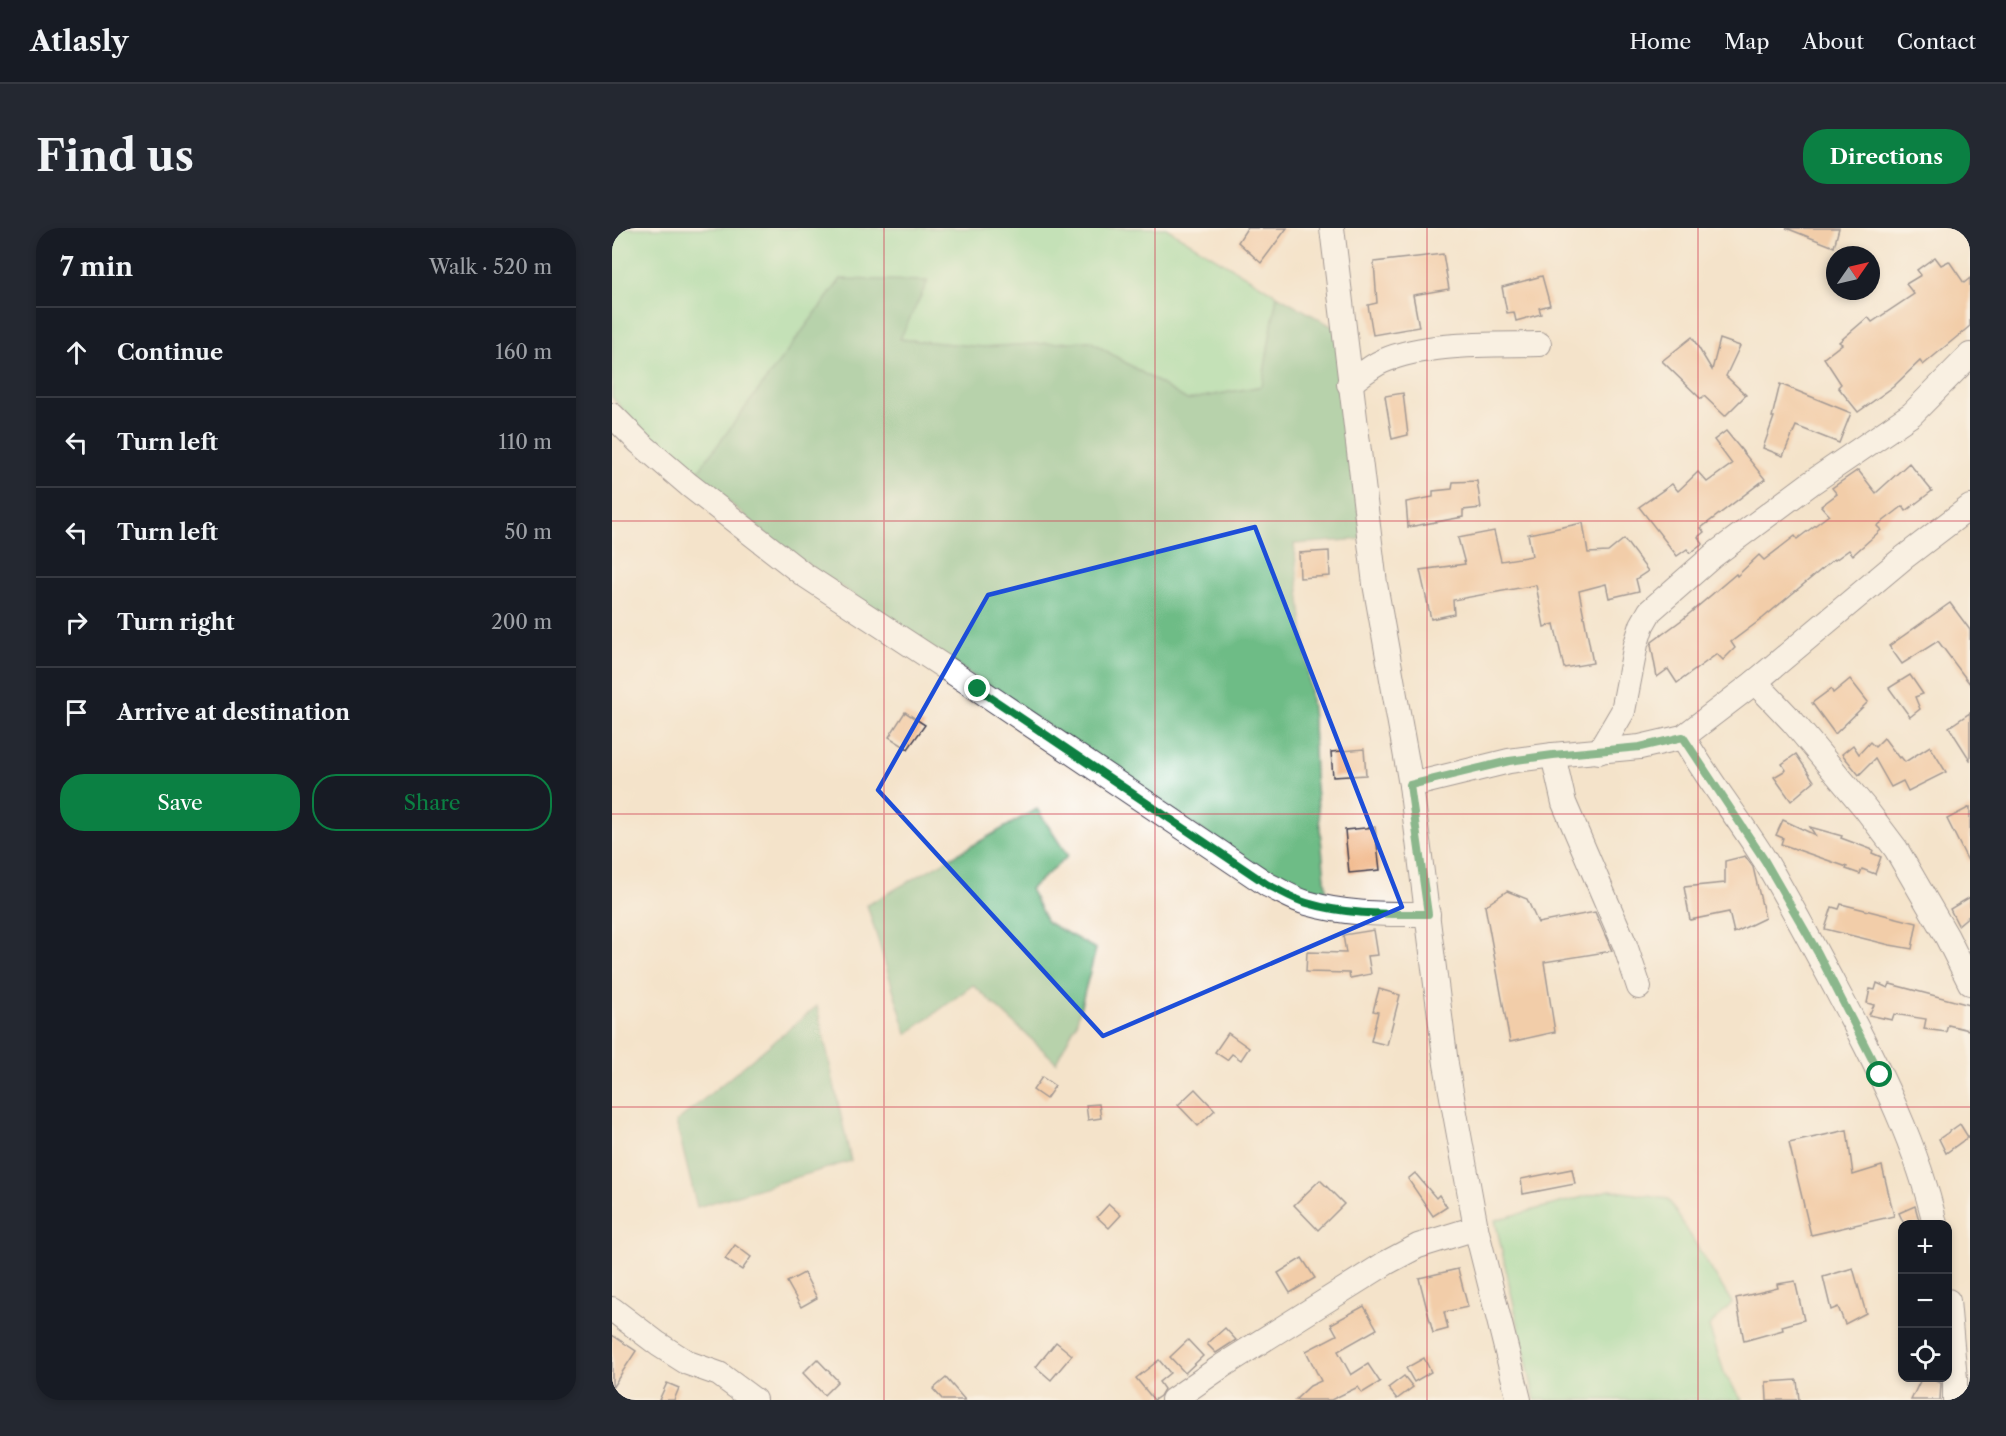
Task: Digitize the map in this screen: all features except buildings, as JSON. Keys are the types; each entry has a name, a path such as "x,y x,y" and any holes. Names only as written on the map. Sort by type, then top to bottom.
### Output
{"street":[{"path":"1332,228 1375,585 1410,785 1446,1064 1476,1228 1519,1400"},
{"path":"1349,384 1383,361 1416,352 1465,346 1539,344"},
{"path":"1599,752 1623,711 1636,644 1642,625 1650,611 1714,555 1811,483 1912,414 1970,355"},
{"path":"612,416 689,484 803,574 988,695 1268,885 1305,902 1336,910 1368,915 1428,914"},
{"path":"1410,785 1509,761 1640,747 1683,737 1755,682 1902,559 1970,507"},
{"path":"1755,682 1793,722 1896,849 1970,982"},
{"path":"1683,737 1765,861 1818,953 1863,1040 1907,1139 1931,1203 1934,1220"},
{"path":"1553,755 1564,803 1617,925 1639,987"},
{"path":"1173,1400 1222,1366 1386,1263 1418,1246 1476,1228"},
{"path":"612,1309 658,1344 688,1363 719,1374 754,1400"},
{"path":"1950,1328 1955,1400"}],"highlighted area":[{"path":"1255,527 1402,907 1103,1036 878,790 988,595"}],"green space":[{"path":"612,228 1166,228 1277,295 1262,386 1187,400 1090,341 982,347 899,339 841,279 689,485 612,397"},
{"path":"841,279 928,281 900,339 983,347 1090,341 1187,400 1262,386 1277,295 1335,328 1362,539 1294,544 1313,719 1315,777 1327,899 1302,898 775,542 696,474"},
{"path":"1037,809 1068,856 1030,889 1047,922 1096,949 1076,1024 1056,1062 973,985 907,1034 867,905"},
{"path":"817,1006 851,1161 697,1207 676,1122"},
{"path":"1610,1190 1668,1199 1732,1303 1709,1327 1725,1375 1742,1400 1535,1400 1495,1220"}],"route":[{"path":"978,689 1268,885 1305,902 1368,915 1428,914 1410,785 1509,761 1640,747 1683,737 1765,861 1818,953 1880,1075"}]}
